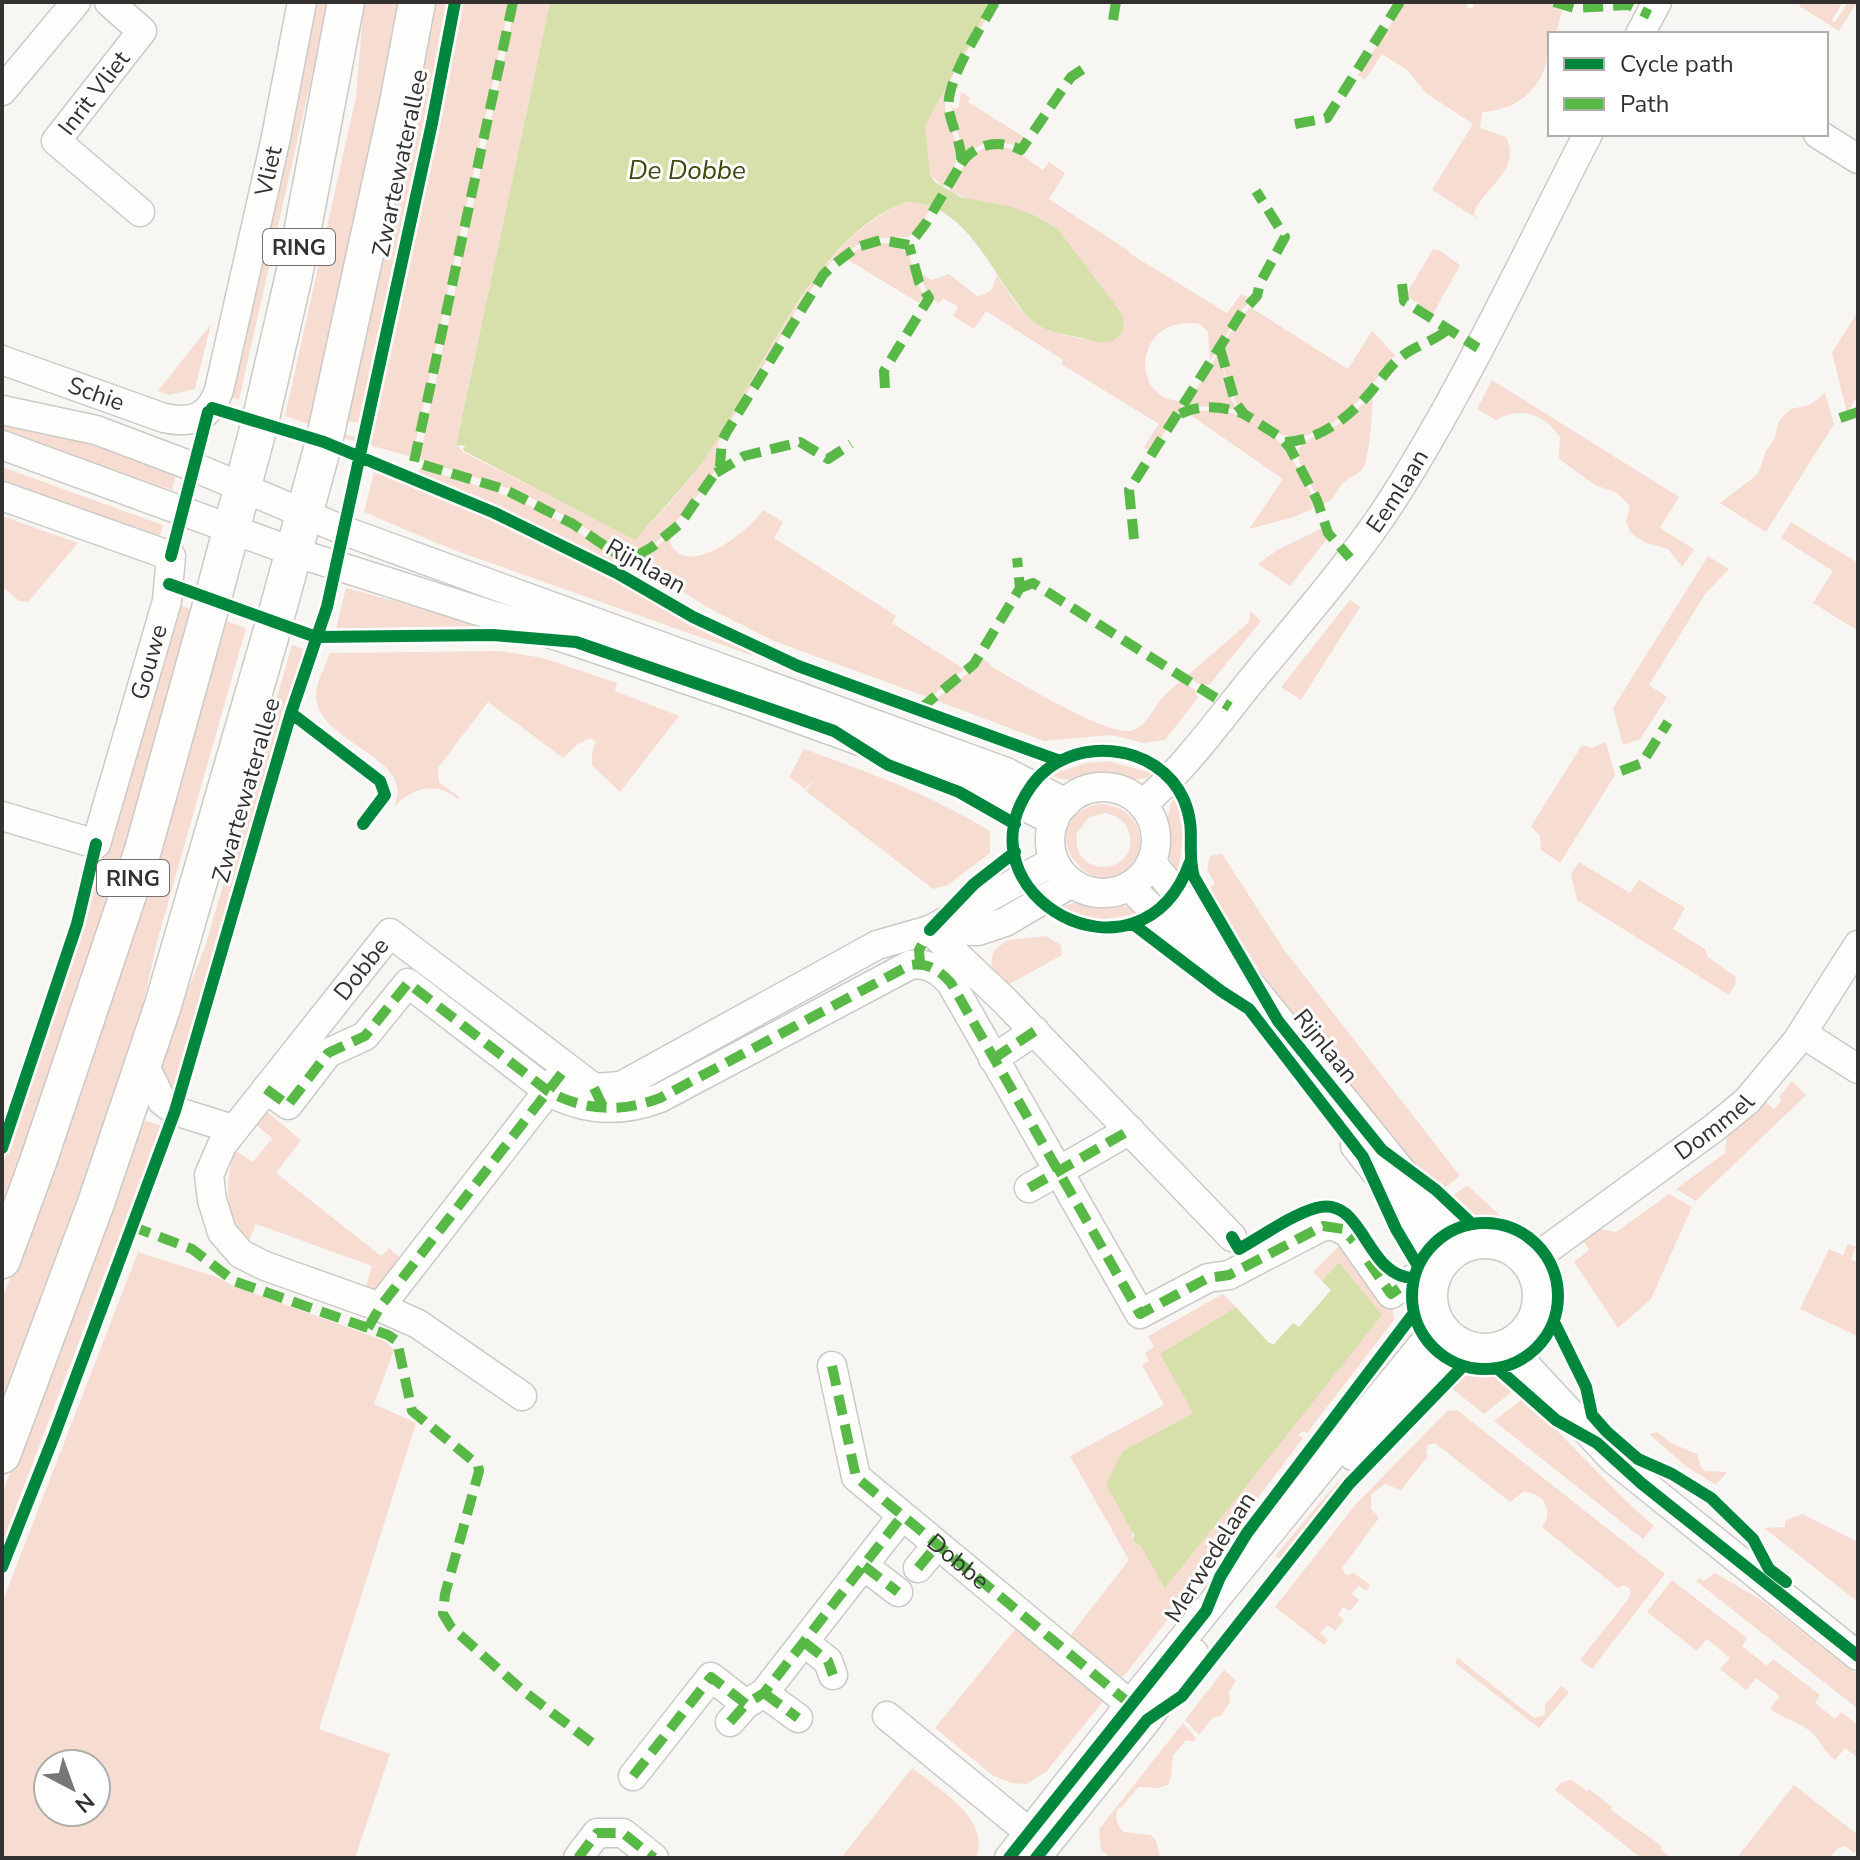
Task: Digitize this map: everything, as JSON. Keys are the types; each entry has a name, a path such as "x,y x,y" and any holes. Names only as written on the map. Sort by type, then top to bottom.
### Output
{"main road":[{"name":"RING","path":"2,1260 143,850 231,529 294,275 346,2"},
{"name":"Zwartewaterallee","path":"2,1455 144,1064 305,515 358,288 417,2"}],"street":[{"path":"2,91 76,2"},
{"name":"Inrit Vliet","path":"109,2 142,31 56,141 140,212"},
{"name":"Vliet","path":"190,420 198,419 212,408 219,390 275,142 302,2"},
{"name":"Eemlaan","path":"1143,804 1171,780 1337,575 1391,502 1452,397 1587,136"},
{"path":"1821,136 1858,159"},
{"name":"Schie","path":"2,360 164,418 190,420"},
{"path":"2,410 96,430 194,467 305,515 1006,772 1060,812"},
{"path":"2,445 294,552 576,642 1060,812"},
{"name":"Gouwe","path":"2,496 171,556 167,601 96,844 2,816"},
{"path":"1109,787 1127,793 1143,804 1154,822 1157,843 1152,863 1139,880 1130,887 1111,893 1090,892 1072,883 1054,861 1050,841 1060,812 1081,792 1109,787"},
{"path":"601,1103 621,1086 877,945 930,930 1054,861"},
{"name":"Rijnlaan","path":"1152,863 1454,1256"},
{"path":"930,930 978,931 1005,922 1072,883"},
{"name":"Rijnlaan","path":"1130,887 1208,963 1249,1009 1412,1218 1454,1256"},
{"path":"920,964 919,950 930,930"},
{"path":"930,930 1035,1031 1232,1237"},
{"name":"Dobbe","path":"522,1396 418,1324 241,1254 222,1232 212,1200 209,1175 233,1129 390,933 566,1068 601,1103"},
{"name":"Dommel","path":"1527,1264 1747,1101 1803,1034 1858,945"},
{"path":"266,1089 288,1105 328,1053 365,1036 408,983 548,1091 584,1106 601,1103 640,1106 910,965 920,964 931,966 951,983 1140,1314 1208,1278 1229,1275 1323,1226 1335,1226 1348,1233 1391,1294 1414,1278"},
{"path":"993,1059 1035,1031"},
{"path":"1803,1034 1858,1069"},
{"path":"144,1064 162,1101 175,1111 233,1129"},
{"path":"380,1307 566,1068"},
{"path":"1029,1188 1130,1130"},
{"path":"1475,1245 1498,1245 1527,1264 1537,1287 1535,1312 1514,1338 1482,1349 1449,1332 1433,1304 1433,1294 1434,1283 1454,1256 1475,1245"},
{"name":"Merwedelaan","path":"1009,1858 1043,1849 1139,1712 1449,1332"},
{"path":"1514,1338 1607,1432 1660,1480 1858,1639"},
{"path":"1514,1338 1597,1443 1622,1467 1858,1656"},
{"name":"Dobbe","path":"832,1366 856,1477 1139,1712"},
{"path":"747,1706 804,1642 902,1516"},
{"path":"918,1568 937,1545"},
{"path":"864,1566 898,1592"},
{"path":"804,1642 828,1661 833,1675"},
{"path":"633,1776 711,1677 747,1706 798,1718"},
{"path":"887,1716 1043,1849"},
{"path":"578,1858 597,1833 623,1833 654,1858"}],"shaded area":[{"path":"314,2 331,2 239,400 230,397"},
{"path":"364,2 402,2 312,425 285,416 356,97"},
{"path":"431,2 449,2 416,175 361,423 348,421 345,434 358,438 357,442 338,436"},
{"path":"462,2 510,2 414,449 409,456 369,445 432,158"},
{"path":"516,2 550,2 456,444 463,452 635,539 702,463 785,322 830,261 854,235 894,207 911,202 932,207 908,237 861,243 831,262 797,309 719,441 717,464 710,480 664,536 637,552 625,554 575,521 522,493 422,460 420,456"},
{"path":"991,2 984,22 955,71 946,94 945,108 955,138 957,157 943,187 930,174 924,127"},
{"path":"1405,2 1468,2 1467,7 1472,9 1475,2 1547,2 1562,11 1557,32 1548,32 1546,65 1533,89 1512,105 1482,112 1480,128 1506,137 1510,149 1505,170 1478,205 1474,214 1478,219 1432,190 1473,124 1426,93 1407,70 1382,54 1365,80 1358,75"},
{"path":"1801,2 1843,2 1832,20 1835,22 1848,2 1857,2 1839,31 1799,6"},
{"path":"961,92 970,98 968,102 1024,137 1017,146 989,143 964,157 951,106 956,109 959,106"},
{"path":"1001,146 1015,150 1043,170 1049,162 1065,173 1049,199 1227,313 1241,294 1252,299 1210,361 1208,332 1200,324 1178,324 1161,331 1151,344 1146,359 1147,375 1153,389 1166,398 1185,401 1152,452 1144,447 1159,424 1061,364 1063,360 986,311 974,329 953,316 958,307 943,298 939,304 928,294 918,272 932,280 949,274 978,297 991,291 997,275 1025,315 1037,325 1077,338 1101,341 1117,338 1121,333 1122,314 1058,229 1012,207 968,199 949,191 963,166 975,154 982,149"},
{"path":"884,243 903,249 908,255 924,296 919,303 845,258 862,247"},
{"path":"1433,249 1460,265 1433,314 1406,295"},
{"path":"1250,307 1348,369 1372,331 1395,355 1356,403 1332,423 1304,436 1278,434 1260,425 1239,407 1224,367 1222,354 1225,343"},
{"path":"1858,311 1858,395 1847,413 1832,353"},
{"path":"211,324 195,389 169,395 158,391"},
{"path":"1219,352 1231,399 1238,410 1199,406 1183,410"},
{"path":"1492,380 1679,497 1660,528 1694,549 1682,567 1668,549 1644,542 1631,533 1626,522 1630,506 1617,493 1595,485 1559,458 1560,437 1547,423 1523,413 1496,420 1477,409"},
{"path":"1825,393 1834,424 1766,532 1720,503 1758,474 1783,416 1791,409 1810,405"},
{"path":"1372,397 1364,467 1343,483 1335,496 1321,505 1299,461 1298,450 1304,442 1337,425"},
{"path":"1213,410 1250,419 1277,440 1298,468 1315,501 1312,509 1249,529 1283,479 1186,412"},
{"path":"2,420 79,434 176,474 172,490 2,432"},
{"path":"2,467 163,525 159,540 2,486"},
{"path":"420,468 488,489 539,510 623,562 620,569 510,513 417,476"},
{"path":"374,472 492,517 619,581 691,623 752,652 751,655 451,549 364,512"},
{"path":"763,510 783,522 774,538 896,616 892,623 964,669 930,698 774,641 707,607 635,561 672,535 670,543 679,553 690,556 704,554 732,539"},
{"path":"2,516 78,543 28,602 19,601 2,586"},
{"path":"1791,522 1858,563 1858,631 1813,603 1833,571 1781,538"},
{"path":"1321,529 1327,539 1290,586 1258,564 1277,550"},
{"path":"1708,556 1729,569 1705,594 1649,685 1667,697 1640,739 1623,745 1613,708"},
{"path":"346,588 476,623 477,626 336,629"},
{"path":"1350,600 1360,607 1301,700 1281,687"},
{"path":"177,604 193,610 119,869 2,1220 2,1166 114,827"},
{"path":"1250,611 1261,621 1209,685 1198,684 1187,676 1249,622"},
{"path":"220,619 246,628 157,942 132,1054 2,1415 2,1300 51,1167"},
{"path":"292,645 307,650 285,708 170,1098 158,1065 206,944"},
{"path":"500,651 543,658 617,683 615,691 679,716 620,792 592,765 596,742 591,738 578,744 563,758 488,702 438,768 439,782 459,797 457,799 440,789 423,789 407,796 394,807 397,790 392,775 331,725 320,711 316,689 330,653"},
{"path":"982,657 994,668 1064,708 1123,731 1134,730 1143,724 1165,695 1181,681 1195,690 1198,698 1165,740 1144,743 1111,735 1044,741 935,700 976,666"},
{"path":"1606,742 1615,775 1560,863 1541,850 1540,836 1531,826 1582,745 1592,748"},
{"path":"804,749 899,785 967,818 990,831 990,853 948,885 933,889 806,791 815,779 805,789 789,777"},
{"path":"1108,761 1144,771 1145,768 1154,774 1136,779 1102,776 1070,780 1051,775 1061,767 1062,771 1086,763"},
{"path":"1176,799 1182,812 1179,813 1183,834 1179,867 1183,868 1179,877 1170,859 1166,840 1169,810 1172,800"},
{"path":"1099,804 1110,805 1119,808 1134,821 1140,839 1139,849 1135,859 1120,875 1103,879 1087,873 1074,860 1067,844 1067,828 1077,813","holes":["1106,813 1126,825 1130,847 1125,857 1105,867 1084,859 1078,849 1077,833 1089,817"]},
{"path":"1222,854 1285,951 1460,1176 1443,1189 1398,1150 1260,971 1207,889 1215,884 1207,870 1210,856"},
{"path":"1579,862 1630,893 1639,880 1685,908 1673,929 1705,949 1708,957 1736,977 1729,995 1577,900 1571,874"},
{"path":"1073,903 1123,906 1131,908 1140,917 1134,919 1132,915 1097,920 1066,912 1065,916 1056,909"},
{"path":"1046,936 1061,945 1062,955 1004,987 992,970 991,960 995,949 1008,940"},
{"path":"1792,1081 1806,1095 1696,1201 1676,1189 1725,1153 1727,1136 1765,1101 1774,1109"},
{"path":"266,1111 301,1140 276,1173 381,1256 389,1248 403,1260 378,1290 366,1287 372,1266 256,1224 249,1240 234,1222 228,1186 235,1151 253,1162 272,1138 256,1125"},
{"path":"140,1119 161,1126 2,1544 2,1494"},
{"path":"1467,1185 1507,1222 1478,1217 1452,1197"},
{"path":"1669,1194 1692,1207 1651,1299 1618,1328 1574,1262 1589,1250 1583,1241 1599,1229 1616,1232"},
{"path":"1346,1239 1393,1308 1394,1320 1307,1433 1303,1431 1299,1435 1303,1438 1225,1546 1124,1676 1112,1677 1066,1641 1129,1560 1070,1456 1164,1405 1142,1365 1149,1361 1145,1353 1154,1347 1148,1336 1223,1294 1236,1307 1160,1354 1193,1413 1123,1451 1133,1540 1142,1548 1382,1316 1339,1262 1322,1281 1313,1272"},
{"path":"1848,1244 1856,1247 1851,1259 1858,1263 1857,1336 1800,1309 1829,1249 1843,1255"},
{"path":"138,1252 219,1278 385,1341 394,1350 374,1404 416,1423 319,1729 390,1754 355,1858 2,1858 2,1603"},
{"path":"1482,1370 1494,1374 1513,1391 1484,1414 1450,1387 1466,1372"},
{"path":"1427,1387 1434,1392 1336,1493 1283,1561 1275,1556 1328,1493"},
{"path":"1522,1399 1654,1526 1643,1539 1494,1421"},
{"path":"1457,1410 1665,1574 1592,1669 1580,1660 1630,1597 1630,1589 1624,1585 1618,1588 1542,1527 1547,1508 1536,1495 1523,1492 1510,1502 1435,1443 1428,1445 1428,1456 1401,1490 1385,1484 1371,1495 1371,1508 1379,1518 1342,1568 1346,1575 1354,1573 1370,1585 1366,1591 1358,1586 1352,1594 1359,1600 1350,1611 1343,1607 1338,1615 1344,1620 1335,1631 1327,1625 1320,1633 1328,1640 1324,1645 1275,1607 1356,1504 1447,1411"},
{"path":"1657,1432 1671,1443 1697,1454 1705,1471 1727,1472 1716,1485 1687,1467 1649,1434"},
{"path":"1802,1514 1858,1542 1858,1602 1764,1528 1785,1527 1785,1521"},
{"path":"1715,1573 1763,1601 1858,1675 1858,1709 1696,1581 1699,1578 1704,1581"},
{"path":"1672,1580 1747,1638 1742,1646 1767,1666 1773,1659 1820,1695 1815,1703 1835,1719 1841,1712 1858,1725 1858,1758 1845,1748 1835,1760 1810,1731 1770,1709 1780,1696 1756,1678 1746,1690 1720,1669 1730,1658 1707,1639 1697,1651 1647,1612"},
{"path":"1016,1628 1106,1698 1046,1772 1026,1784 1012,1783 992,1775 935,1728"},
{"path":"1458,1658 1534,1718 1545,1715 1545,1705 1561,1686 1569,1692 1539,1728 1455,1663"},
{"path":"1224,1670 1236,1680 1229,1692 1230,1701 1221,1716 1212,1718 1199,1735 1185,1720"},
{"path":"1183,1723 1196,1738 1193,1742 1186,1740 1173,1756 1168,1785 1138,1787 1119,1807 1116,1817 1124,1832 1151,1835 1156,1840 1160,1858 1111,1858 1101,1850 1099,1829"},
{"path":"912,1768 948,1795 969,1817 979,1844 976,1858 841,1858"},
{"path":"1572,1780 1587,1791 1589,1789 1612,1807 1611,1810 1662,1846 1660,1849 1671,1858 1641,1858 1555,1790 1562,1782"},
{"path":"1794,1785 1858,1835 1858,1848 1854,1853 1845,1846 1838,1848 1829,1858 1743,1858 1739,1855"}],"water":[{"name":"De Dobbe","path":"550,2 991,2 925,126 930,174 935,182 960,197 1012,207 1058,229 1122,314 1122,332 1112,341 1100,342 1036,324 956,222 925,204 906,202 874,219 844,244 818,275 770,347 702,463 635,540 464,451 466,446 456,445"},
{"path":"1339,1262 1382,1315 1165,1588 1142,1548 1133,1540 1134,1535 1106,1484 1123,1451 1193,1413 1160,1354 1236,1307 1269,1343 1274,1344 1293,1323 1299,1327 1331,1290 1322,1281"}],"marked path":[{"path":"513,2 414,462 504,489 573,524 627,561 652,547 680,524 720,466 722,441 726,433 823,275 857,247 881,240 909,245 926,223 961,164 949,110 952,85 995,2"},
{"path":"1113,20 1116,2"},
{"path":"1295,124 1327,118 1400,2"},
{"path":"1554,2 1574,8 1629,5 1650,15"},
{"path":"961,164 973,151 988,145 1021,150 1071,77 1083,69"},
{"path":"1134,539 1129,490 1242,312 1257,296 1260,283 1285,237 1256,191"},
{"path":"885,388 884,371 929,298 919,282 909,245"},
{"path":"1402,284 1404,301 1478,348"},
{"path":"1285,442 1311,437 1334,425 1365,399 1401,357 1448,329"},
{"path":"1220,348 1235,402 1244,414 1280,437 1290,448 1317,500 1328,533 1350,558"},
{"path":"1180,414 1212,407 1244,414"},
{"path":"1840,418 1858,412"},
{"path":"716,473 744,456 800,442 828,459 851,444"},
{"path":"920,709 974,664 1020,588 1017,558"},
{"path":"1020,588 1033,583 1230,707"},
{"path":"1621,771 1642,763 1668,722"},
{"path":"920,964 919,950 930,930"},
{"path":"266,1089 288,1105 328,1053 365,1036 408,983 548,1091 589,1106 631,1106 660,1098 910,965 922,965 938,971 951,983 1140,1314 1208,1278 1229,1275 1323,1226 1343,1229 1354,1241"},
{"path":"993,1059 1035,1031"},
{"path":"368,1328 380,1307 566,1068"},
{"path":"594,1088 606,1113"},
{"path":"1029,1188 1130,1130"},
{"path":"131,1226 192,1249 234,1281 388,1335 397,1341 412,1411 478,1465 479,1471 445,1594 443,1614 451,1627 522,1690 592,1743"},
{"path":"1368,1261 1391,1294 1414,1278"},
{"path":"832,1366 856,1477 1136,1709"},
{"path":"633,1776 711,1677 746,1704 764,1693 902,1516"},
{"path":"918,1568 937,1545"},
{"path":"864,1566 898,1592"},
{"path":"804,1642 828,1661 833,1675"},
{"path":"764,1693 798,1718"},
{"path":"730,1722 746,1704"},
{"path":"578,1858 597,1833 623,1833 654,1858"}],"cycle path":[{"path":"2,1567 175,1111 291,713 327,607 432,123 455,2"},
{"path":"212,408 324,442 495,513 617,573 693,617 798,666 1060,761"},
{"path":"171,556 208,412"},
{"path":"169,584 316,637 493,635 576,642 834,731 888,765 959,792 1015,824"},
{"path":"291,713 380,781 385,795 363,824"},
{"path":"1190,862 1166,903 1133,923 1097,927 1063,916 1034,894 1016,863 1014,826 1032,785 1048,769 1068,758 1089,752 1112,751 1134,756 1172,780 1188,811 1194,877 1278,1021 1382,1150 1436,1190 1471,1223"},
{"path":"2,1148 77,924 96,844"},
{"path":"930,930 974,884 1015,852"},
{"path":"1133,924 1249,1009 1363,1157 1396,1229 1418,1266"},
{"path":"1232,1237 1239,1249 1297,1216 1316,1208 1332,1207 1345,1213 1385,1265 1398,1274 1414,1278"},
{"path":"1485,1223 1513,1228 1537,1244 1553,1268 1558,1296 1553,1324 1537,1348 1513,1364 1485,1369 1457,1364 1433,1348 1417,1324 1412,1296 1417,1268 1433,1244 1457,1228 1485,1223"},
{"path":"1009,1858 1206,1611 1220,1577 1247,1533 1414,1313"},
{"path":"1554,1322 1586,1387 1592,1415 1607,1432 1638,1459 1672,1474 1711,1498 1753,1539 1769,1569 1786,1582"},
{"path":"1036,1858 1147,1720 1182,1696 1349,1484 1463,1366"},
{"path":"1497,1368 1556,1420 1597,1443 1641,1483 1858,1656"}]}
